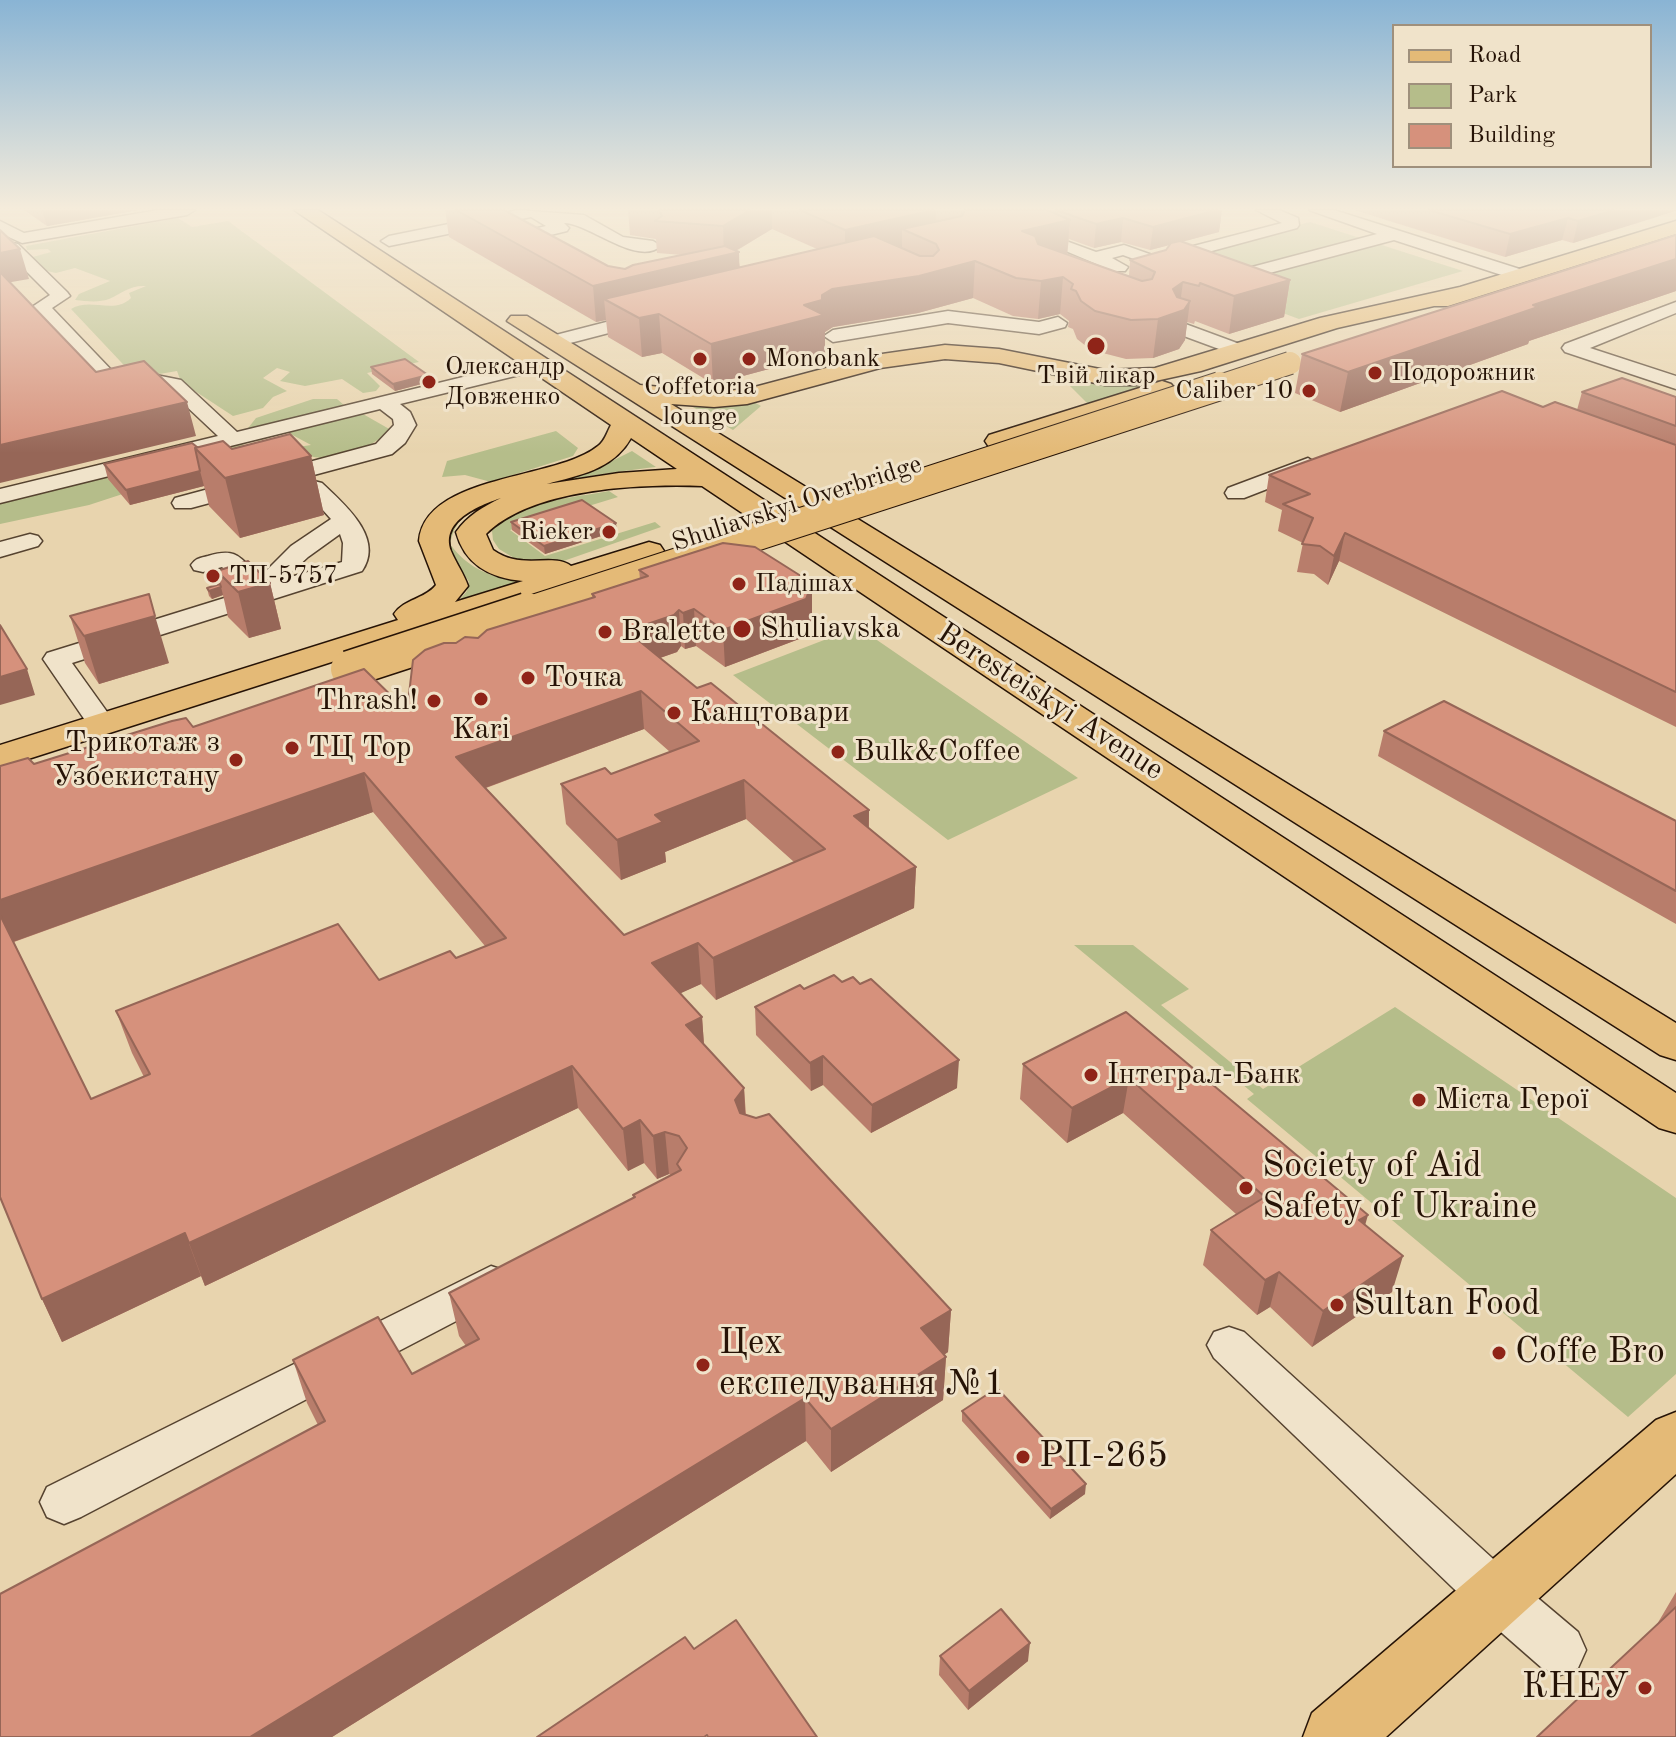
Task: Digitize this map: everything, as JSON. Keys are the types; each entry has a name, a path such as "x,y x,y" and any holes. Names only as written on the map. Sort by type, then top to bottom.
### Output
{"main road":[{"name":"Beresteiskyi Avenue","path":"426,291 1676,1116"},
{"path":"1280,359 1473,291"},
{"path":"1385,333 1518,291"},
{"path":"753,438 790,405 933,352 996,354 1093,375 1135,379 1342,318 1466,293"},
{"name":"Beresteiskyi Avenue","path":"503,311 613,380 753,438 1676,1044"},
{"path":"1280,359 1319,354"},
{"name":"Shuliavskyi Overbridge","path":"337,662 649,551 998,441 1280,359"},
{"name":"Shuliavskyi Overbridge","path":"337,662 1280,359"},
{"path":"613,380 684,399 739,399 896,365 950,365 980,367 1034,380 1055,395 1054,412 998,441"},
{"path":"0,757 101,723 227,672 429,606 442,598 452,586 450,574 436,551 433,535 441,521 496,490 605,454 616,442 625,422"},
{"path":"649,551 542,573 518,572 497,566 481,555 472,544 471,532 490,512 506,505 634,478 711,478"},
{"path":"101,723 337,662"},
{"path":"0,785 337,662"},
{"path":"1336,1737 1676,1438"}],"street":[{"path":"56,291 61,296 41,307 114,384 156,381 174,384 234,440"},
{"path":"1676,307 1572,348 1676,383"},
{"path":"551,342 657,313"},
{"path":"896,365 833,336 948,317 1039,328 1058,323"},
{"path":"1180,328 1238,350"},
{"path":"0,496 537,365"},
{"path":"183,503 384,449 397,438 405,425 403,416 385,403"},
{"path":"1236,493 1321,460"},
{"path":"101,723 56,659 353,566 354,551 347,520 314,488"},
{"path":"263,593 292,556 314,538 347,520"},
{"path":"0,550 30,541"},
{"path":"203,565 226,558 263,593"},
{"path":"64,1502 527,1264"},
{"path":"1229,1345 1496,1595 1560,1650"}],"green space":[{"path":"86,291 125,291 109,299 92,301 75,300"},
{"path":"323,291 419,362 367,373 380,386 376,391 363,393 342,379 305,386 280,381 290,372 277,368 263,378 287,391 273,397 263,408 233,416 181,382 177,371 136,378 71,309 86,305 117,305 131,298 129,293"},
{"path":"1223,291 1394,291 1299,319"},
{"path":"1039,371 1104,384 1165,380 1088,404 1064,380"},
{"path":"313,399 337,399 344,405 323,416 363,414 391,430 364,448 342,456 310,456 199,469 89,505 0,524 0,503 111,475 205,456 241,444 271,451 311,445 287,432 259,441 245,432 256,418"},
{"path":"754,402 761,406 733,430 691,406"},
{"path":"556,431 578,448 573,456 491,482 465,475 442,477 447,461"},
{"path":"632,451 656,467 582,478 527,490 602,466"},
{"path":"609,491 618,497 510,530 545,556 655,522 661,527 552,565 514,558 499,549 493,540 492,531 515,513 546,502"},
{"path":"474,510 460,521 450,544 465,560 482,571 523,583 450,611 467,591 469,582 447,547 454,523"},
{"path":"858,627 1078,778 948,840 733,675"},
{"path":"1074,945 1133,945 1189,989 1161,1005 1263,1089 1395,1007 1676,1198 1676,1374 1628,1417 1247,1099 1254,1094"}],"building":[{"path":"0,291 18,291 96,372 144,361 187,402 0,445"},
{"path":"638,291 829,291 822,295 822,300 804,305 824,315 711,344 659,314 639,318 604,299"},
{"path":"1076,291 1174,291 1177,297 1190,301 1184,310 1158,319 1131,320 1095,311 1081,301"},
{"path":"1221,291 1251,291 1234,296"},
{"path":"1500,291 1576,291 1348,372 1302,354"},
{"path":"405,359 428,375 393,384 371,367"},
{"path":"1622,378 1676,397 1676,426 1582,392"},
{"path":"1502,391 1543,407 1555,402 1676,445 1676,692 1345,533 1334,556 1320,546 1302,544 1313,518 1283,504 1310,494 1269,475"},
{"path":"290,434 311,456 225,478 195,448 223,441 232,449"},
{"path":"192,443 197,447 200,471 126,490 104,464"},
{"path":"582,500 616,523 544,546 511,522"},
{"path":"723,543 755,547 812,583 806,599 723,630 694,609 683,613 679,610 674,615 627,631 697,688 711,683 869,810 854,816 916,867 713,958 698,943 652,963 702,1017 686,1025 744,1088 735,1100 740,1113 756,1118 769,1114 951,1310 921,1328 946,1357 831,1429 805,1398 250,1737 0,1737 0,1594 325,1421 293,1360 378,1317 412,1374 479,1339 449,1293 681,1170 677,1164 687,1148 679,1136 665,1132 653,1136 640,1120 623,1129 572,1066 189,1243 185,1233 42,1299 0,1197 0,915 91,1099 150,1074 116,1011 338,924 379,980 450,951 456,958 506,938 364,773 0,900 0,766 28,758 34,764 186,718 193,727 364,669 407,711 413,660 425,650 444,643 456,643 465,637 478,638 487,630 595,597 592,594 648,576 639,570","holes":["641,691 699,741 611,774 605,768 561,784 617,840 663,822 655,815 744,780 825,849 624,935 456,757"]},
{"path":"248,561 270,583 238,592 217,571"},
{"path":"220,584 221,587 209,591 207,588"},
{"path":"149,594 155,616 84,636 70,616"},
{"path":"0,625 27,669 0,677"},
{"path":"1444,701 1676,821 1676,891 1384,731"},
{"path":"834,975 842,982 853,977 860,984 871,979 959,1060 872,1105 823,1056 810,1063 755,1007 800,985 804,989"},
{"path":"1126,1012 1368,1215 1359,1220 1403,1256 1323,1311 1279,1272 1265,1280 1211,1230 1265,1197 1129,1078 1072,1108 1023,1064"},
{"name":"РП-265","path":"997,1388 1086,1484 1051,1509 962,1411"},
{"name":"КНЕУ","path":"1676,1607 1676,1737 1537,1737"},
{"path":"1001,1609 1030,1643 969,1691 940,1656"},
{"path":"736,1620 817,1737 537,1737 685,1637 694,1649"}],"place":[{"name":"Твій лікар","path":"1096,346"},
{"name":"Coffetoria lounge","path":"700,359"},
{"name":"Monobank","path":"749,359"},
{"name":"Подорожник","path":"1375,373"},
{"name":"Олександр Довженко","path":"429,382"},
{"name":"Caliber 10","path":"1309,391"},
{"name":"Rieker","path":"609,532"},
{"name":"ТП-5757","path":"213,576"},
{"name":"Падішах","path":"739,584"},
{"name":"Shuliavska","path":"742,629"},
{"name":"Bralette","path":"605,632"},
{"name":"Точка","path":"528,678"},
{"name":"Kari","path":"481,699"},
{"name":"Thrash!","path":"434,701"},
{"name":"Канцтовари","path":"674,713"},
{"name":"ТЦ Тор","path":"292,748"},
{"name":"Bulk&Coffee","path":"838,752"},
{"name":"Трикотаж з Узбекистану","path":"236,760"},
{"name":"Інтеграл-Банк","path":"1091,1075"},
{"name":"Міста Герої","path":"1419,1100"},
{"name":"Society of Aid Safety of Ukraine","path":"1246,1188"},
{"name":"Sultan Food","path":"1337,1305"},
{"name":"Coffe Bro","path":"1499,1353"},
{"name":"Цех експедування №1","path":"703,1365"},
{"name":"РП-265","path":"1023,1457"},
{"name":"КНЕУ","path":"1645,1688"}]}
